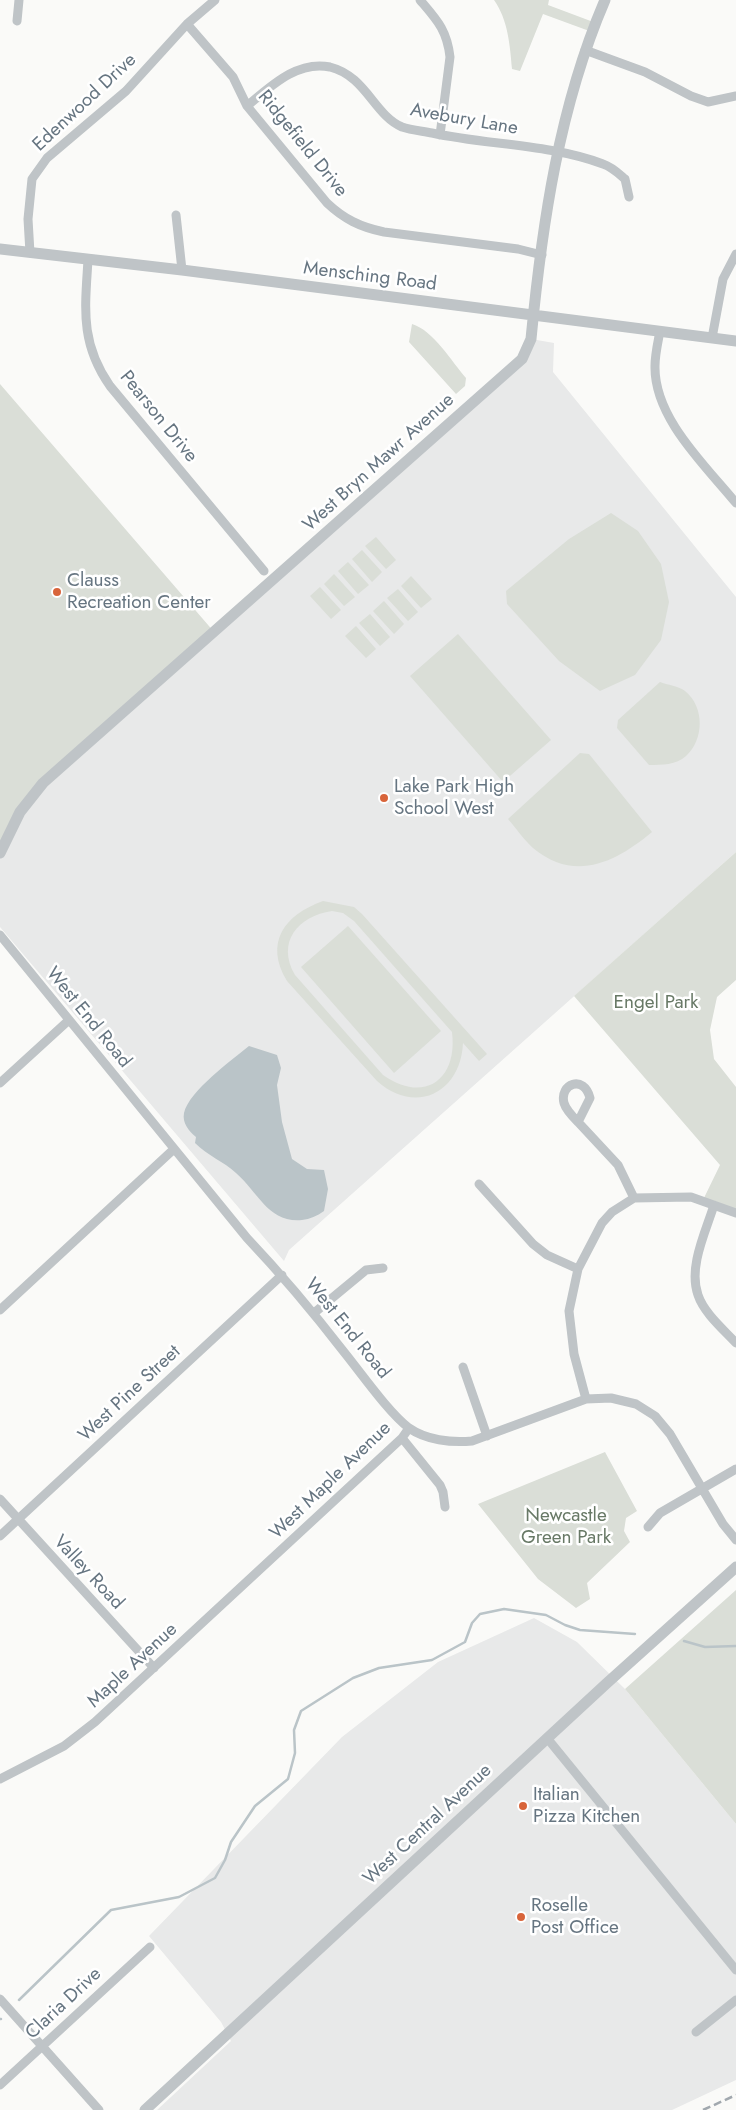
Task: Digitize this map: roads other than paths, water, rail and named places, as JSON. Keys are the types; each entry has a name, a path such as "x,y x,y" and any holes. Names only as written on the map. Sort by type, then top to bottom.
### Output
{"street":[{"path":"16,21 18,0"},
{"name":"Edenwood Drive","path":"30,253 28,219 32,179 47,158 126,90 187,24 215,0"},
{"path":"420,0 444,29 449,46 450,57 440,135"},
{"name":"West Bryn Mawr Avenue","path":"0,853 20,812 43,783 522,360 531,339 542,255 566,115 585,50 605,0"},
{"name":"Ridgefield Drive","path":"187,24 233,76 247,106 326,203 349,221 384,232 518,249 542,255"},
{"path":"585,50 645,72 691,96 708,102 736,96"},
{"name":"Avebury Lane","path":"247,106 288,74 302,69 329,67 357,82 391,119 402,127 590,160 613,168 625,179 629,197"},
{"path":"176,215 182,270"},
{"name":"Mensching Road","path":"0,250 182,270 736,341"},
{"path":"712,338 723,279 736,254"},
{"name":"Pearson Drive","path":"88,260 84,320 89,346 99,369 110,386 264,571"},
{"path":"660,331 655,366 665,410 674,426 736,502"},
{"name":"West End Road","path":"0,935 247,1238 282,1275 372,1387 409,1428 420,1434 454,1442 472,1441 586,1399 621,1399 636,1404 649,1411 670,1434 702,1489 736,1540"},
{"path":"0,1083 69,1020"},
{"path":"578,1122 618,1165 634,1198"},
{"path":"0,1310 174,1149"},
{"path":"479,1184 533,1244 553,1258 578,1269"},
{"path":"586,1399 574,1354 569,1311 578,1269 602,1223 612,1212 634,1198 691,1197 736,1213"},
{"path":"714,1205 695,1278 698,1295 706,1310 736,1343"},
{"path":"314,1313 366,1270 383,1268"},
{"name":"West Pine Street","path":"0,1536 282,1275"},
{"path":"463,1367 487,1436"},
{"name":"West Maple Avenue","path":"274,1558 402,1438 409,1428"},
{"path":"402,1438 440,1485 445,1507"},
{"path":"648,1527 660,1514 736,1469"},
{"name":"Valley Road","path":"0,1499 154,1668"},
{"name":"Maple Avenue","path":"0,1780 64,1746 95,1722 274,1558"},
{"name":"West Central Avenue","path":"145,2110 547,1738 736,1567"},
{"path":"547,1738 736,1970"},
{"name":"Claria Drive","path":"0,2085 150,1947"},
{"path":"0,1999 99,2110"},
{"path":"696,2032 736,2000"}],"waterway":[{"path":"19,2000 111,1910 179,1897 215,1878 225,1860 231,1842 255,1806 288,1779 295,1753 294,1730 301,1711 353,1678 379,1668 432,1660 465,1642 472,1623 480,1614 504,1609 546,1615 580,1630 635,1634"},
{"path":"684,1641 705,1647 736,1646"}],"railway":[{"path":"703,2110 736,2095"}],"place":[{"name":"Clauss Recreation Center","path":"57,592"},
{"name":"Lake Park High School West","path":"384,798"},
{"name":"Italian Pizza Kitchen","path":"523,1806"},
{"name":"Roselle Post Office","path":"521,1917"}],"park label":[{"name":"Engel Park","path":"656,1003"},
{"name":"Newcastle Green Park","path":"566,1527"}]}
